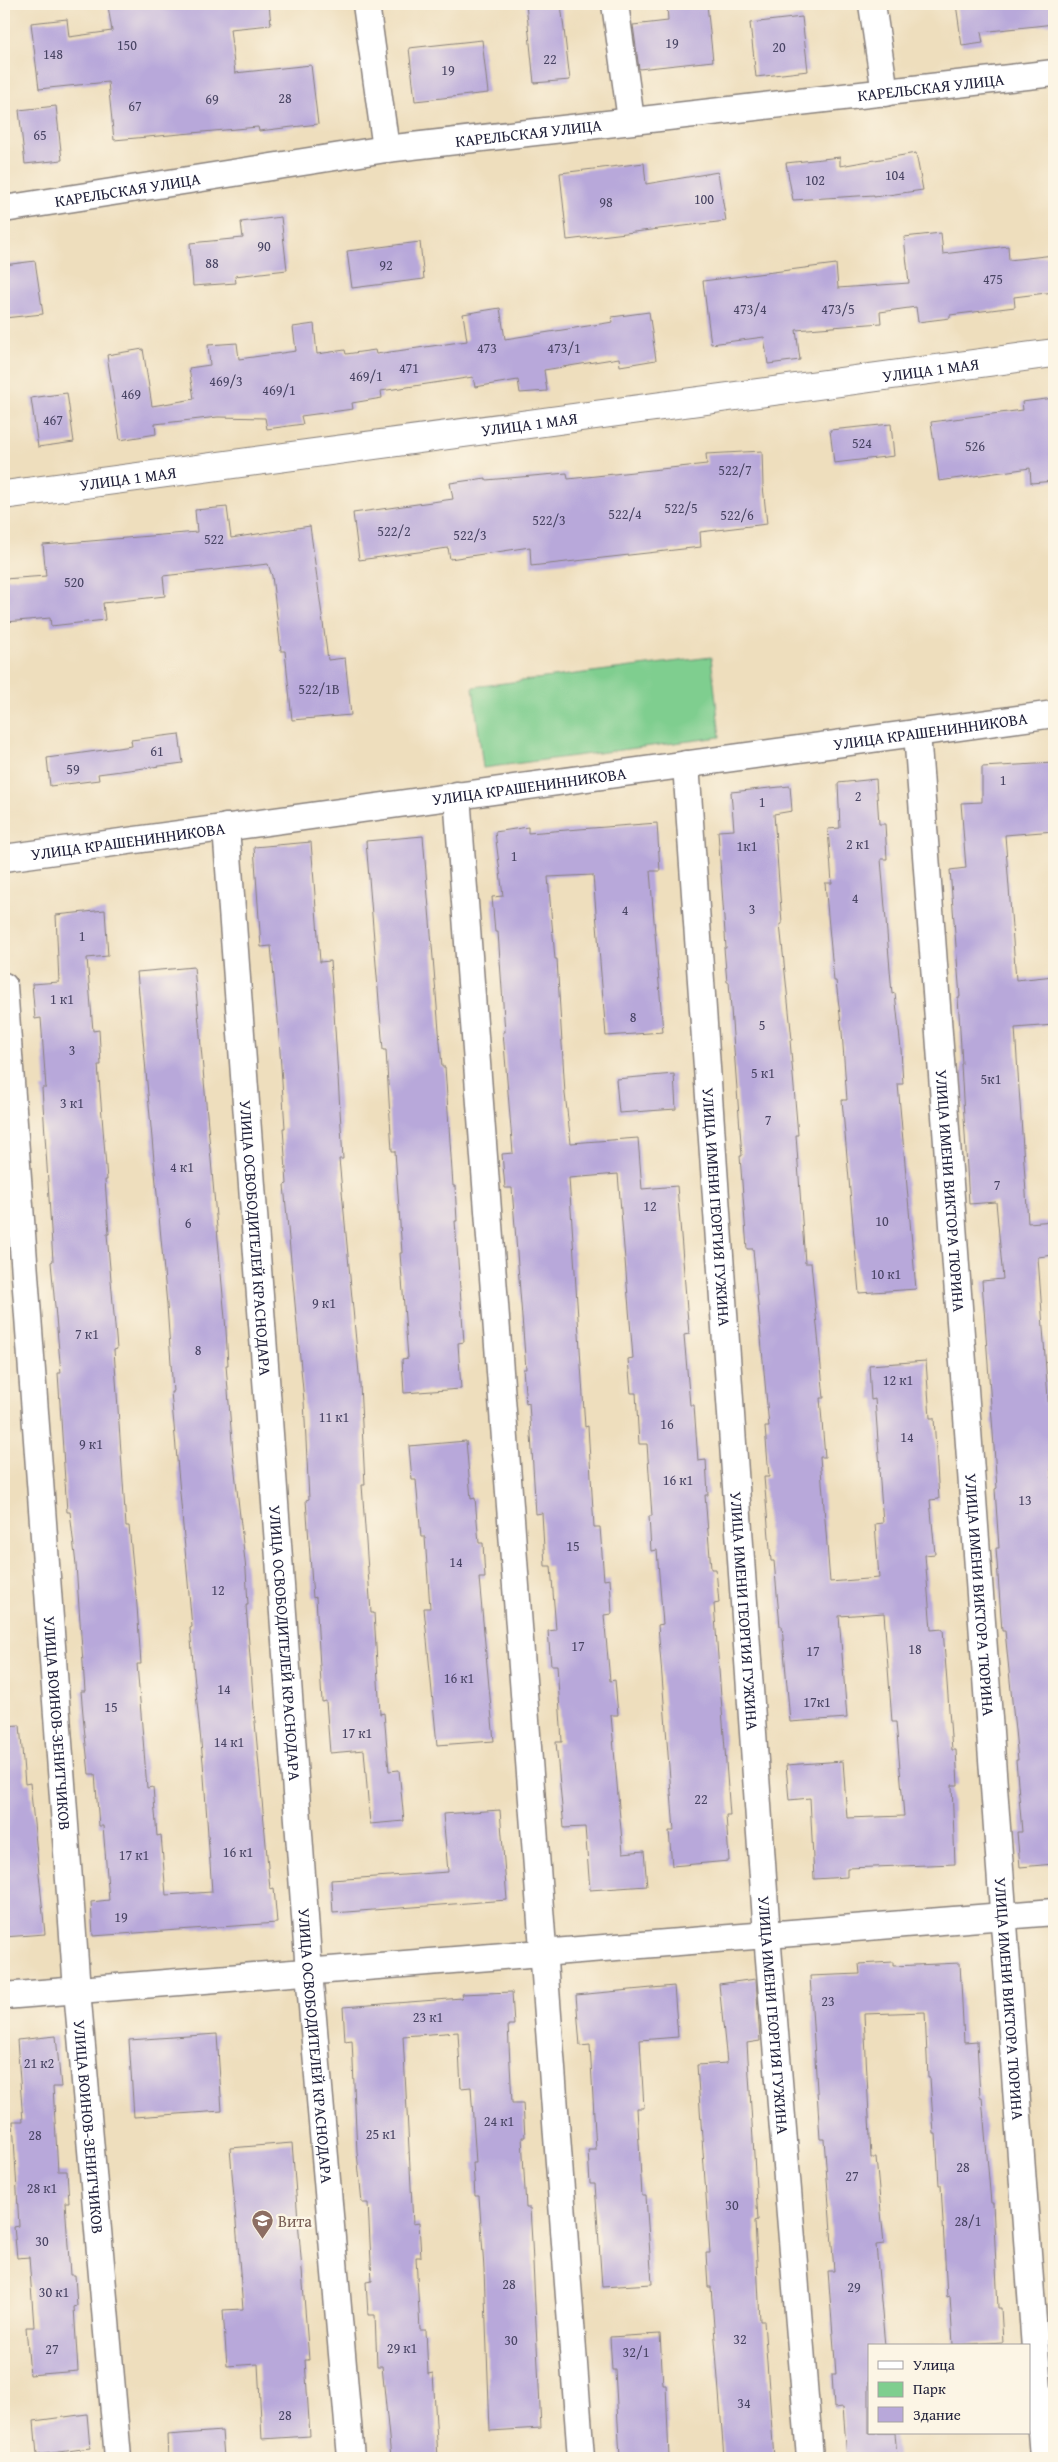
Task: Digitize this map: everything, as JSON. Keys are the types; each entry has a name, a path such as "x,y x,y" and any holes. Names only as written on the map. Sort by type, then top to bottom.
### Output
{"street":[{"path":"366,4 386,149"},
{"path":"615,4 631,120"},
{"path":"872,4 885,93"},
{"name":"КАРЕЛЬСКАЯ УЛИЦА","path":"4,210 386,149 1054,73"},
{"name":"УЛИЦА 1 МАЯ","path":"4,495 1054,353"},
{"name":"УЛИЦА КРАШЕНИННИКОВА","path":"4,858 1054,714"},
{"name":"УЛИЦА ИМЕНИ ВИКТОРА ТЮРИНА","path":"917,732 1043,2458"},
{"name":"УЛИЦА ИМЕНИ ГЕОРГИЯ ГУЖИНА","path":"686,764 767,1935 810,2458"},
{"path":"457,795 581,2458"},
{"name":"УЛИЦА ОСВОБОДИТЕЛЕЙ КРАСНОДАРА","path":"226,827 309,1972 351,2458"},
{"name":"УЛИЦА ВОИНОВ-ЗЕНИТЧИКОВ","path":"4,986 77,1990 118,2458"},
{"path":"4,1996 1054,1912"}],"green space":[{"path":"711,657 720,737 483,768 473,687"}],"building":[{"path":"122,4 269,4 271,25 230,29 235,73 311,65 318,124 259,131 258,127 114,140 108,82 39,89 31,23 67,19 69,37 112,31 108,6"},
{"path":"526,4 561,4 570,80 534,83"},
{"path":"667,4 707,4 713,61 639,69 633,25 668,21"},
{"path":"956,4 1054,4 1054,24 981,32 983,43 962,46"},
{"path":"802,17 808,71 756,77 750,23"},
{"path":"482,40 488,93 415,101 409,48"},
{"path":"56,106 62,160 25,164 19,110"},
{"path":"916,153 923,190 874,197 874,195 793,200 786,163 840,157 840,166"},
{"path":"644,163 646,184 718,172 726,221 567,240 560,173"},
{"path":"281,217 287,270 235,276 236,283 193,286 190,243 243,238 241,222"},
{"path":"941,233 943,254 1008,246 1009,260 1054,255 1054,292 1014,297 1015,307 950,315 950,318 918,322 916,307 880,312 881,323 796,330 800,360 768,364 764,337 711,344 703,281 836,264 838,288 909,283 904,237"},
{"path":"420,242 424,279 352,288 347,251"},
{"path":"35,261 43,314 4,318 4,265"},
{"path":"500,308 505,339 613,322 612,317 649,312 656,360 620,366 619,358 544,370 547,391 520,393 518,380 475,387 473,377 381,391 382,398 352,403 353,409 301,416 303,424 267,429 265,418 218,417 155,424 156,434 120,440 107,355 143,349 152,406 194,399 189,368 210,365 208,345 237,343 239,359 296,351 293,327 314,324 317,354 345,350 346,354 375,350 376,354 467,341 463,314"},
{"path":"67,393 74,442 38,447 31,398"},
{"path":"1054,398 1054,481 1031,483 1030,468 939,481 931,422 1023,410 1022,402"},
{"path":"891,424 894,456 834,463 830,430"},
{"path":"762,451 767,524 700,532 701,547 531,566 530,547 450,559 448,548 359,560 353,513 453,499 450,483 486,478 486,480 567,473 568,479 707,464 706,454"},
{"path":"227,507 231,538 310,526 328,660 345,658 351,715 292,720 285,651 281,651 272,576 268,564 163,576 165,596 103,603 105,620 51,626 50,618 6,622 4,579 46,576 43,545 197,532 195,510"},
{"path":"179,734 183,763 98,774 99,780 50,786 47,758 132,746 131,740"},
{"path":"1054,763 1054,831 1005,835 1016,980 1054,976 1054,1025 1015,1028 1028,1223 1054,1221 1054,1255 1038,1257 1053,1469 1051,1469 1054,1511 1054,1519 1052,1519 1054,1557 1054,1864 1020,1867 1017,1832 1022,1832 1016,1760 1018,1760 1005,1631 1002,1631 996,1548 999,1548 995,1489 997,1488 982,1281 1003,1279 996,1202 969,1204 958,997 960,997 950,870 966,868 961,803 982,802 982,767"},
{"path":"876,779 879,824 885,824 887,859 881,859 892,994 895,993 901,1049 903,1084 898,1084 916,1289 859,1293 842,1100 847,1100 842,1032 836,981 834,981 825,883 832,883 828,829 840,828 838,783"},
{"path":"790,786 792,811 774,814 782,924 780,924 792,1040 790,1040 798,1135 796,1135 805,1263 811,1263 824,1398 820,1398 825,1457 820,1457 830,1582 879,1578 875,1524 883,1523 875,1399 871,1400 869,1365 926,1361 930,1418 934,1418 939,1499 930,1500 935,1554 925,1555 931,1630 943,1629 952,1750 956,1750 958,1785 952,1785 955,1864 847,1868 847,1877 814,1879 810,1798 789,1800 786,1765 843,1761 847,1818 904,1816 896,1722 892,1722 884,1613 839,1616 847,1718 790,1722 782,1626 780,1626 774,1561 771,1561 764,1477 769,1477 765,1427 769,1427 753,1249 747,1249 729,982 727,982 724,948 726,948 718,831 734,830 731,792"},
{"path":"657,823 660,871 650,871 663,1032 606,1036 593,875 548,877 555,959 557,959 565,1094 571,1143 638,1138 642,1189 677,1186 689,1334 684,1335 690,1405 694,1405 698,1461 706,1460 708,1495 705,1495 711,1569 716,1569 719,1603 714,1604 730,1815 726,1815 729,1861 672,1866 669,1831 674,1831 658,1625 663,1624 657,1550 651,1551 649,1516 652,1516 647,1444 639,1444 636,1393 631,1393 628,1359 633,1358 618,1174 569,1178 585,1427 588,1426 594,1527 600,1527 604,1580 610,1579 612,1614 604,1615 610,1681 615,1680 618,1715 611,1715 623,1853 644,1851 647,1886 590,1890 585,1827 564,1828 556,1742 562,1742 557,1665 551,1665 548,1631 556,1630 551,1566 545,1566 542,1513 536,1514 529,1403 526,1404 523,1369 526,1369 512,1188 505,1188 502,1154 513,1153 503,1032 505,1032 498,932 495,932 492,897 503,896 495,832 528,827 528,833"},
{"path":"423,836 442,1067 445,1067 453,1186 455,1186 457,1221 455,1221 464,1342 458,1343 461,1389 404,1393 402,1359 408,1358 395,1151 392,1151 386,1050 383,1050 366,841"},
{"path":"311,842 320,962 330,961 333,996 343,1159 339,1159 360,1384 365,1485 362,1485 371,1613 374,1613 380,1714 384,1713 389,1771 399,1770 404,1821 370,1824 364,1750 330,1753 326,1701 322,1702 316,1597 313,1598 306,1500 309,1499 304,1401 284,1185 287,1184 283,1128 285,1128 278,1021 271,946 261,947 254,847"},
{"path":"105,910 108,956 87,958 93,1031 99,1030 101,1065 98,1065 107,1180 105,1180 109,1234 107,1234 117,1349 114,1350 126,1526 129,1526 137,1606 141,1664 137,1664 147,1788 153,1787 157,1836 161,1835 166,1895 212,1892 203,1762 190,1628 192,1627 171,1392 173,1392 167,1305 137,972 194,967 226,1330 228,1365 226,1365 233,1454 246,1570 248,1605 246,1605 255,1722 270,1889 274,1888 277,1923 93,1936 91,1902 109,1900 103,1826 99,1826 95,1774 89,1774 81,1691 85,1691 76,1565 70,1512 67,1512 58,1373 61,1373 51,1262 53,1261 42,1088 46,1088 41,1018 35,1019 32,984 59,982 56,915"},
{"path":"674,1074 676,1109 619,1113 616,1079"},
{"path":"466,1441 471,1499 475,1498 479,1543 483,1543 485,1578 479,1578 494,1741 437,1745 424,1608 430,1608 425,1537 421,1537 416,1480 412,1480 409,1446"},
{"path":"20,1725 25,1784 30,1783 45,1934 4,1937 4,1726"},
{"path":"500,1810 507,1900 333,1913 331,1880 448,1872 443,1814"},
{"path":"893,1962 893,1966 960,1963 964,2042 977,2041 980,2097 982,2097 991,2203 993,2203 998,2308 1001,2308 1003,2342 953,2344 950,2296 947,2297 941,2185 939,2185 930,2078 928,2078 925,2012 864,2014 871,2158 876,2158 884,2244 876,2245 885,2344 868,2344 868,2434 895,2434 897,2456 847,2458 843,2407 834,2408 832,2374 836,2374 828,2271 834,2271 824,2139 820,2139 810,1976 860,1974 859,1964"},
{"path":"756,1979 760,2041 747,2043 758,2220 755,2221 760,2321 764,2321 774,2458 724,2458 711,2287 708,2287 706,2253 710,2253 697,2065 727,2063 719,1984"},
{"path":"674,1986 678,2037 640,2040 644,2108 637,2108 642,2196 646,2196 652,2284 602,2287 595,2184 590,2184 588,2150 596,2150 590,2045 580,2046 576,1995"},
{"path":"512,1992 514,2025 508,2025 512,2103 523,2103 525,2137 522,2137 526,2208 530,2208 541,2428 490,2431 484,2269 479,2196 475,2196 473,2163 476,2163 471,2087 461,2088 458,2032 403,2036 413,2224 419,2223 421,2257 416,2257 420,2330 426,2330 428,2374 433,2373 438,2458 391,2458 382,2366 377,2366 375,2315 368,2315 366,2282 372,2281 368,2203 362,2203 357,2152 352,2040 345,2041 343,2007 462,1998 461,1994"},
{"path":"217,2034 222,2111 134,2117 129,2040"},
{"path":"56,2036 61,2087 53,2087 58,2171 67,2171 69,2202 65,2202 70,2275 75,2275 77,2306 74,2307 78,2371 30,2375 26,2327 34,2327 29,2257 17,2258 14,2227 19,2226 13,2121 23,2121 17,2040"},
{"path":"292,2143 309,2360 305,2360 310,2436 262,2439 258,2364 227,2366 223,2310 243,2309 230,2148"},
{"path":"660,2334 663,2385 666,2385 669,2458 620,2458 615,2370 612,2370 610,2337"},
{"path":"87,2414 90,2448 37,2455 34,2421"},
{"path":"222,2431 224,2458 168,2458 167,2435"}],"place":[{"name":"Вита","path":"262,2240"}]}
